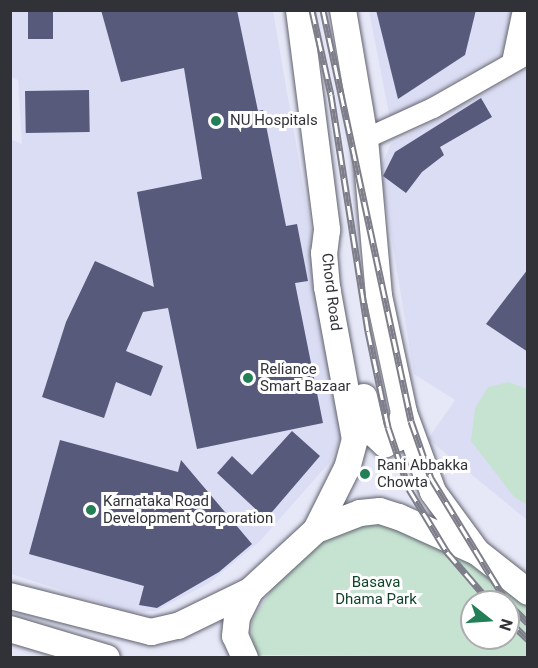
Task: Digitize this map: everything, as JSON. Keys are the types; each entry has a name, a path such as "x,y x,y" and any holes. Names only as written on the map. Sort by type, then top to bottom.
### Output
{"main road":[{"name":"Chord Road","path":"299,10 327,230 324,254 327,287 355,439 347,468 316,530"},
{"path":"343,10 358,84 365,139 379,296 404,413 433,492 477,552"},
{"path":"327,230 337,251 365,400 372,432 378,441 385,444 398,438 404,413"},
{"path":"10,596 151,632 178,626 250,591 316,530 360,513 380,511 477,552 528,592"},
{"path":"245,657 235,636 237,617 250,591"},
{"path":"10,629 107,657"}],"street":[{"path":"365,139 433,108 520,58 523,10"}],"shaded area":[{"path":"11,11 273,11 345,427 330,462 260,541 209,583 156,611 133,613 11,574 10,139 22,144 18,80 11,77"},
{"path":"369,11 513,11 503,53 390,119"},
{"path":"527,70 527,520 428,439 455,400 414,374 380,169 391,144"}],"green space":[{"path":"509,382 527,389 527,505 514,497 471,441 475,408 488,387"},
{"name":"Basava Dhama Park","path":"370,522 392,524 474,559 509,590 460,590 460,650 520,650 520,600 527,606 527,657 252,655 252,620 282,573 321,539"}],"building":[{"path":"28,10 53,10 53,39 28,39"},
{"path":"101,10 237,10 258,111 263,110 286,226 297,224 308,281 295,283 323,423 197,449 168,308 143,312 126,351 163,366 151,396 116,382 104,418 42,397 66,322 95,261 154,287 137,192 202,179 184,68 121,82"},
{"path":"376,10 476,10 465,55 398,99"},
{"path":"89,90 90,132 26,133 25,91"},
{"path":"481,98 492,117 440,147 444,155 422,172 406,193 383,176 395,152"},
{"path":"528,269 528,352 486,324"},
{"path":"292,431 320,456 266,519 217,473 232,456 252,475"},
{"path":"60,440 178,472 181,460 252,544 219,572 157,608 139,605 144,586 29,554"}],"railway":[{"path":"312,10 331,95 368,331 388,427 409,489 447,552 480,590"},
{"path":"323,10 411,421 431,478 500,590"},
{"path":"520,615 528,623"},
{"path":"520,631 528,639"}],"place":[{"name":"NU Hospitals","path":"216,121"},
{"name":"Reliance Smart Bazaar","path":"248,378"},
{"name":"Rani Abbakka Chowta","path":"365,474"},
{"name":"Karnataka Road Development Corporation","path":"91,510"}]}
